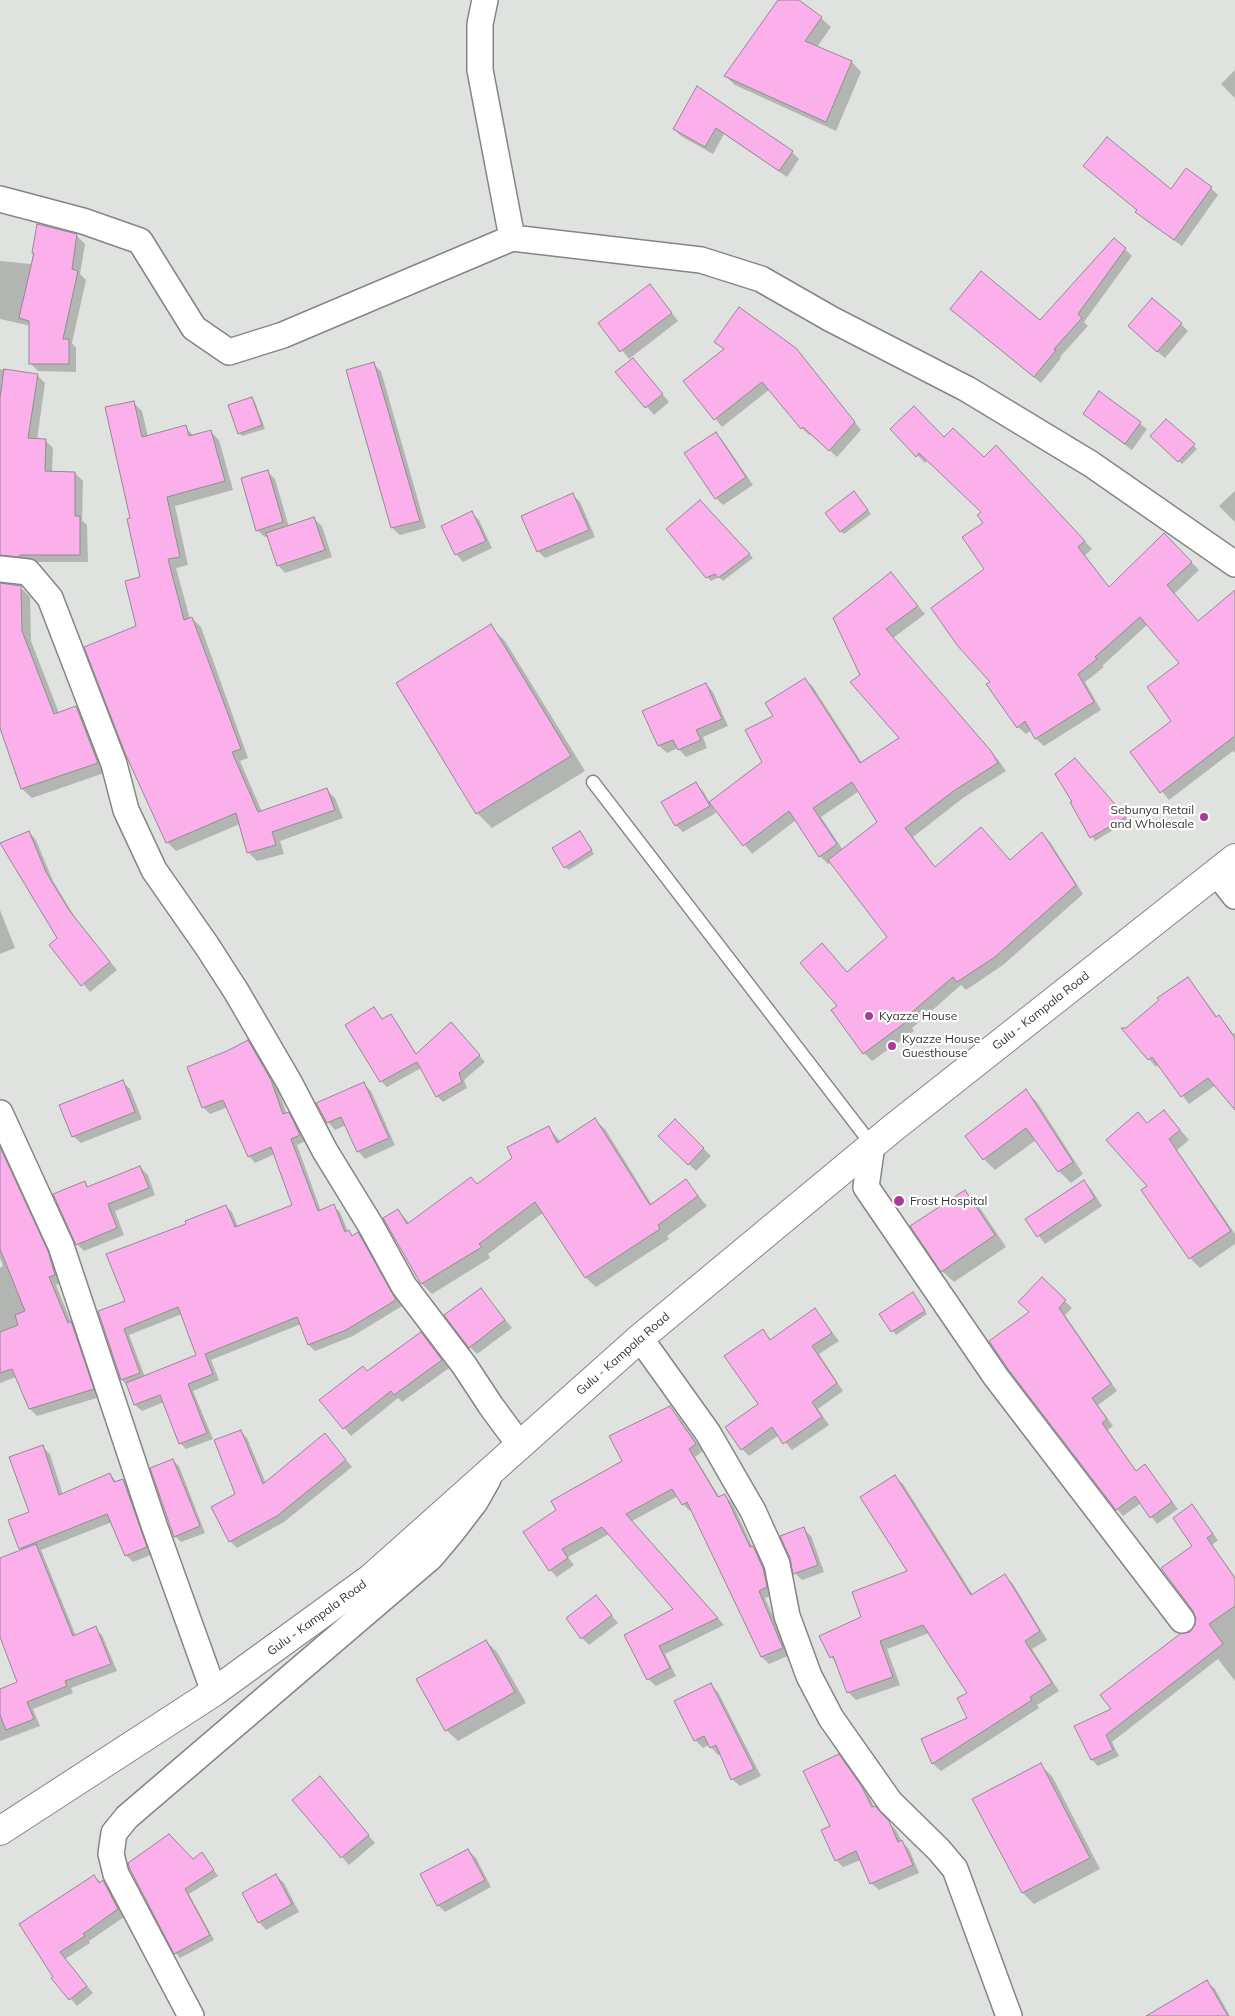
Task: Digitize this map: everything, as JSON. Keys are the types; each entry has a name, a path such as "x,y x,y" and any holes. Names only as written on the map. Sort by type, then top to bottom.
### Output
{"main road":[{"name":"Gulu - Kampala Road","path":"0,1831 214,1692 371,1578 640,1338 872,1145 1226,866"}],"street":[{"path":"485,0 480,24 480,70 512,238"},
{"path":"0,199 83,221 140,241 194,328 229,352 283,335 512,238 701,260 761,279 831,320 967,388 1091,464 1235,564"},
{"path":"0,569 28,572 50,598 114,764 126,810 154,870 236,991 289,1082 325,1151 371,1226 404,1286 520,1444"},
{"path":"1226,866 1235,896"},
{"path":"0,1113 61,1246 154,1525 214,1692"},
{"path":"872,1145 866,1187 996,1377 1182,1620"},
{"path":"640,1338 708,1433 753,1510 777,1564 787,1616 809,1676 831,1718 890,1802 939,1850 955,1869 1009,2016"},
{"path":"191,2016 116,1874 111,1854 114,1833 127,1817 431,1556 475,1502 493,1468"}],"lane":[{"path":"593,782 872,1145"}],"building":[{"path":"778,0 799,0 822,17 805,41 852,61 826,122 724,76"},
{"path":"697,86 793,151 779,171 716,128 705,147 673,129"},
{"path":"1107,137 1171,189 1186,168 1212,187 1174,240 1135,212 1137,210 1083,166"},
{"path":"37,224 77,234 72,269 78,271 63,339 69,339 69,364 29,364 29,321 19,318 34,253 32,253"},
{"path":"1114,238 1126,248 1078,314 1082,318 1054,349 1056,350 1034,377 950,309 981,271 1040,320"},
{"path":"650,284 672,313 620,352 598,323"},
{"path":"1152,298 1182,323 1157,352 1128,326"},
{"path":"739,307 796,348 855,422 829,451 803,427 801,429 762,382 714,420 683,381 724,349 714,342"},
{"path":"633,358 663,394 645,408 615,372"},
{"path":"374,362 420,521 391,528 346,370"},
{"path":"4,369 38,374 28,438 46,439 45,471 75,472 75,516 80,516 80,555 20,555 20,557 0,555 0,398"},
{"path":"1099,391 1141,422 1125,444 1083,414"},
{"path":"252,397 262,425 238,434 228,405"},
{"path":"134,401 142,437 186,425 189,436 211,430 225,481 167,497 180,557 168,559 184,620 192,617 241,749 232,752 258,812 327,788 335,810 272,832 276,845 247,853 236,813 166,843 125,753 84,647 136,626 125,581 140,577 127,519 130,518 105,407"},
{"path":"914,406 944,437 953,428 984,457 996,445 1085,541 1078,547 1109,587 1164,533 1192,562 1167,585 1198,621 1235,590 1235,736 1160,793 1130,752 1171,721 1147,687 1179,663 1140,617 1095,657 1097,659 1078,674 1094,702 1035,739 1025,721 1017,728 986,684 990,682 957,645 931,608 984,569 962,537 983,523 977,515 981,512 919,453 916,457 890,429"},
{"path":"1166,419 1195,444 1178,462 1150,436"},
{"path":"716,432 746,477 715,499 684,453"},
{"path":"268,470 283,522 256,531 241,478"},
{"path":"854,491 868,510 840,532 825,513"},
{"path":"573,493 589,530 537,552 521,516"},
{"path":"700,500 750,554 718,578 715,574 706,578 666,529"},
{"path":"472,511 486,541 455,555 441,526"},
{"path":"314,517 325,550 277,566 266,533"},
{"path":"891,572 918,606 886,629 991,751 998,763 955,790 905,828 935,867 981,827 1010,860 1042,832 1076,885 995,957 957,982 953,977 904,1019 906,1022 863,1054 831,1010 837,1006 800,963 822,943 847,972 887,937 828,860 877,822 852,782 813,808 837,844 819,857 789,811 743,846 709,802 762,762 745,730 773,716 765,703 805,678 860,763 899,738 850,682 860,675 833,618"},
{"path":"0,583 21,586 22,631 54,714 76,706 98,763 21,789 0,728"},
{"path":"491,624 571,756 476,814 396,683"},
{"path":"706,683 722,719 696,730 701,740 678,750 673,740 658,746 642,711"},
{"path":"1075,758 1126,817 1090,838 1055,774"},
{"path":"696,782 710,806 675,826 661,802"},
{"path":"29,831 46,872 69,910 110,962 81,986 49,945 57,938 0,843"},
{"path":"580,831 592,850 564,868 552,848"},
{"path":"1188,977 1216,1017 1219,1015 1235,1038 1235,1110 1208,1078 1181,1097 1152,1057 1148,1060 1121,1028 1126,1028 1159,1000 1157,998"},
{"path":"374,1007 382,1019 391,1014 416,1054 451,1022 480,1055 459,1073 462,1082 436,1097 417,1062 380,1082 345,1025"},
{"path":"248,1040 271,1080 283,1114 289,1112 300,1135 291,1139 318,1211 334,1204 345,1232 349,1230 352,1236 358,1232 396,1300 346,1330 308,1345 297,1317 205,1354 213,1374 188,1384 207,1433 179,1444 160,1395 134,1405 126,1383 196,1355 178,1307 124,1329 140,1373 121,1380 98,1311 125,1301 106,1254 186,1224 185,1221 226,1205 235,1227 292,1205 271,1147 248,1157 223,1100 202,1108 187,1067 227,1051"},
{"path":"123,1080 135,1112 72,1137 59,1105"},
{"path":"364,1082 389,1138 357,1152 341,1117 327,1123 316,1103"},
{"path":"1026,1089 1073,1162 1058,1172 1026,1128 983,1160 965,1136"},
{"path":"1164,1110 1180,1130 1169,1139 1231,1231 1189,1259 1141,1190 1147,1186 1106,1140 1138,1112 1147,1123"},
{"path":"595,1118 650,1205 686,1179 698,1196 658,1225 660,1229 585,1278 535,1202 479,1244 482,1247 421,1284 383,1218 398,1209 407,1224 471,1177 477,1184 512,1158 507,1147 549,1126 557,1143"},
{"path":"675,1119 704,1148 688,1165 658,1136"},
{"path":"0,1147 48,1251 55,1275 49,1277 68,1323 71,1321 94,1389 29,1409 12,1369 0,1373 0,1332 18,1325 15,1315 25,1311 0,1249"},
{"path":"140,1166 149,1188 108,1204 117,1228 76,1245 53,1194 85,1181 87,1187"},
{"path":"1084,1180 1095,1198 1037,1237 1025,1219"},
{"path":"965,1190 995,1235 941,1272 910,1226"},
{"path":"1042,1277 1066,1300 1059,1308 1111,1384 1092,1398 1107,1419 1102,1423 1136,1471 1145,1464 1172,1502 1150,1518 1135,1496 1116,1510 1008,1369 989,1341 1029,1312 1018,1302"},
{"path":"481,1288 505,1320 469,1348 444,1315"},
{"path":"913,1292 925,1311 891,1332 879,1314"},
{"path":"815,1308 832,1333 812,1346 837,1383 812,1402 822,1417 783,1444 772,1427 741,1450 725,1427 758,1404 724,1356 763,1329 770,1340"},
{"path":"421,1332 442,1360 394,1395 391,1391 343,1429 319,1400 363,1366 367,1371"},
{"path":"670,1406 696,1444 689,1449 718,1497 725,1494 750,1547 753,1546 763,1568 767,1587 759,1591 783,1648 761,1657 687,1502 682,1505 672,1489 626,1514 718,1618 659,1646 670,1668 647,1680 624,1635 673,1609 602,1527 562,1549 568,1558 549,1571 523,1532 556,1510 551,1501 622,1461 609,1436"},
{"path":"241,1430 263,1484 325,1433 346,1460 277,1516 229,1542 211,1507 235,1494 214,1440"},
{"path":"43,1445 59,1495 110,1473 114,1482 123,1479 147,1547 125,1556 107,1514 19,1549 8,1520 29,1512 9,1457"},
{"path":"173,1459 200,1526 174,1537 150,1468"},
{"path":"895,1475 971,1595 1005,1574 1040,1631 1025,1641 1052,1683 1030,1697 1032,1700 932,1764 921,1739 967,1718 957,1698 967,1693 923,1625 880,1641 893,1677 847,1693 833,1656 830,1658 819,1636 861,1617 852,1592 907,1571 860,1497"},
{"path":"1192,1504 1213,1534 1207,1538 1235,1578 1235,1606 1209,1624 1223,1644 1106,1735 1113,1750 1091,1760 1074,1726 1111,1709 1100,1695 1180,1634 1190,1632 1195,1625 1196,1618 1193,1611 1161,1568 1192,1546 1173,1518"},
{"path":"804,1527 818,1565 793,1574 790,1558 780,1536"},
{"path":"36,1544 73,1636 96,1626 111,1664 65,1681 67,1686 27,1702 34,1719 6,1730 0,1715 0,1689 17,1682 0,1637 0,1558"},
{"path":"596,1595 612,1615 581,1639 566,1618"},
{"path":"486,1640 515,1692 445,1731 416,1679"},
{"path":"711,1683 754,1769 731,1780 716,1745 710,1748 704,1736 694,1741 674,1701"},
{"path":"839,1754 862,1787 872,1807 875,1806 889,1821 898,1842 902,1840 913,1865 870,1884 856,1851 835,1861 821,1830 830,1826 803,1771"},
{"path":"1041,1763 1090,1858 1022,1893 972,1799"},
{"path":"320,1776 369,1835 341,1858 292,1800"},
{"path":"169,1834 193,1859 202,1852 214,1870 185,1889 210,1935 174,1954 128,1863"},
{"path":"468,1849 485,1880 437,1906 420,1874"},
{"path":"276,1874 292,1904 258,1923 242,1893"},
{"path":"94,1875 99,1883 103,1880 118,1909 83,1934 85,1936 60,1952 87,1986 69,2000 51,1978 53,1977 19,1924"},
{"path":"1207,1980 1228,2016 1146,2016"}],"place":[{"name":"Sebunya Retail and Wholesale","path":"1204,817"},
{"name":"Kyazze House","path":"869,1016"},
{"name":"Kyazze House Guesthouse","path":"892,1046"},
{"name":"Frost Hospital","path":"899,1201"}]}
